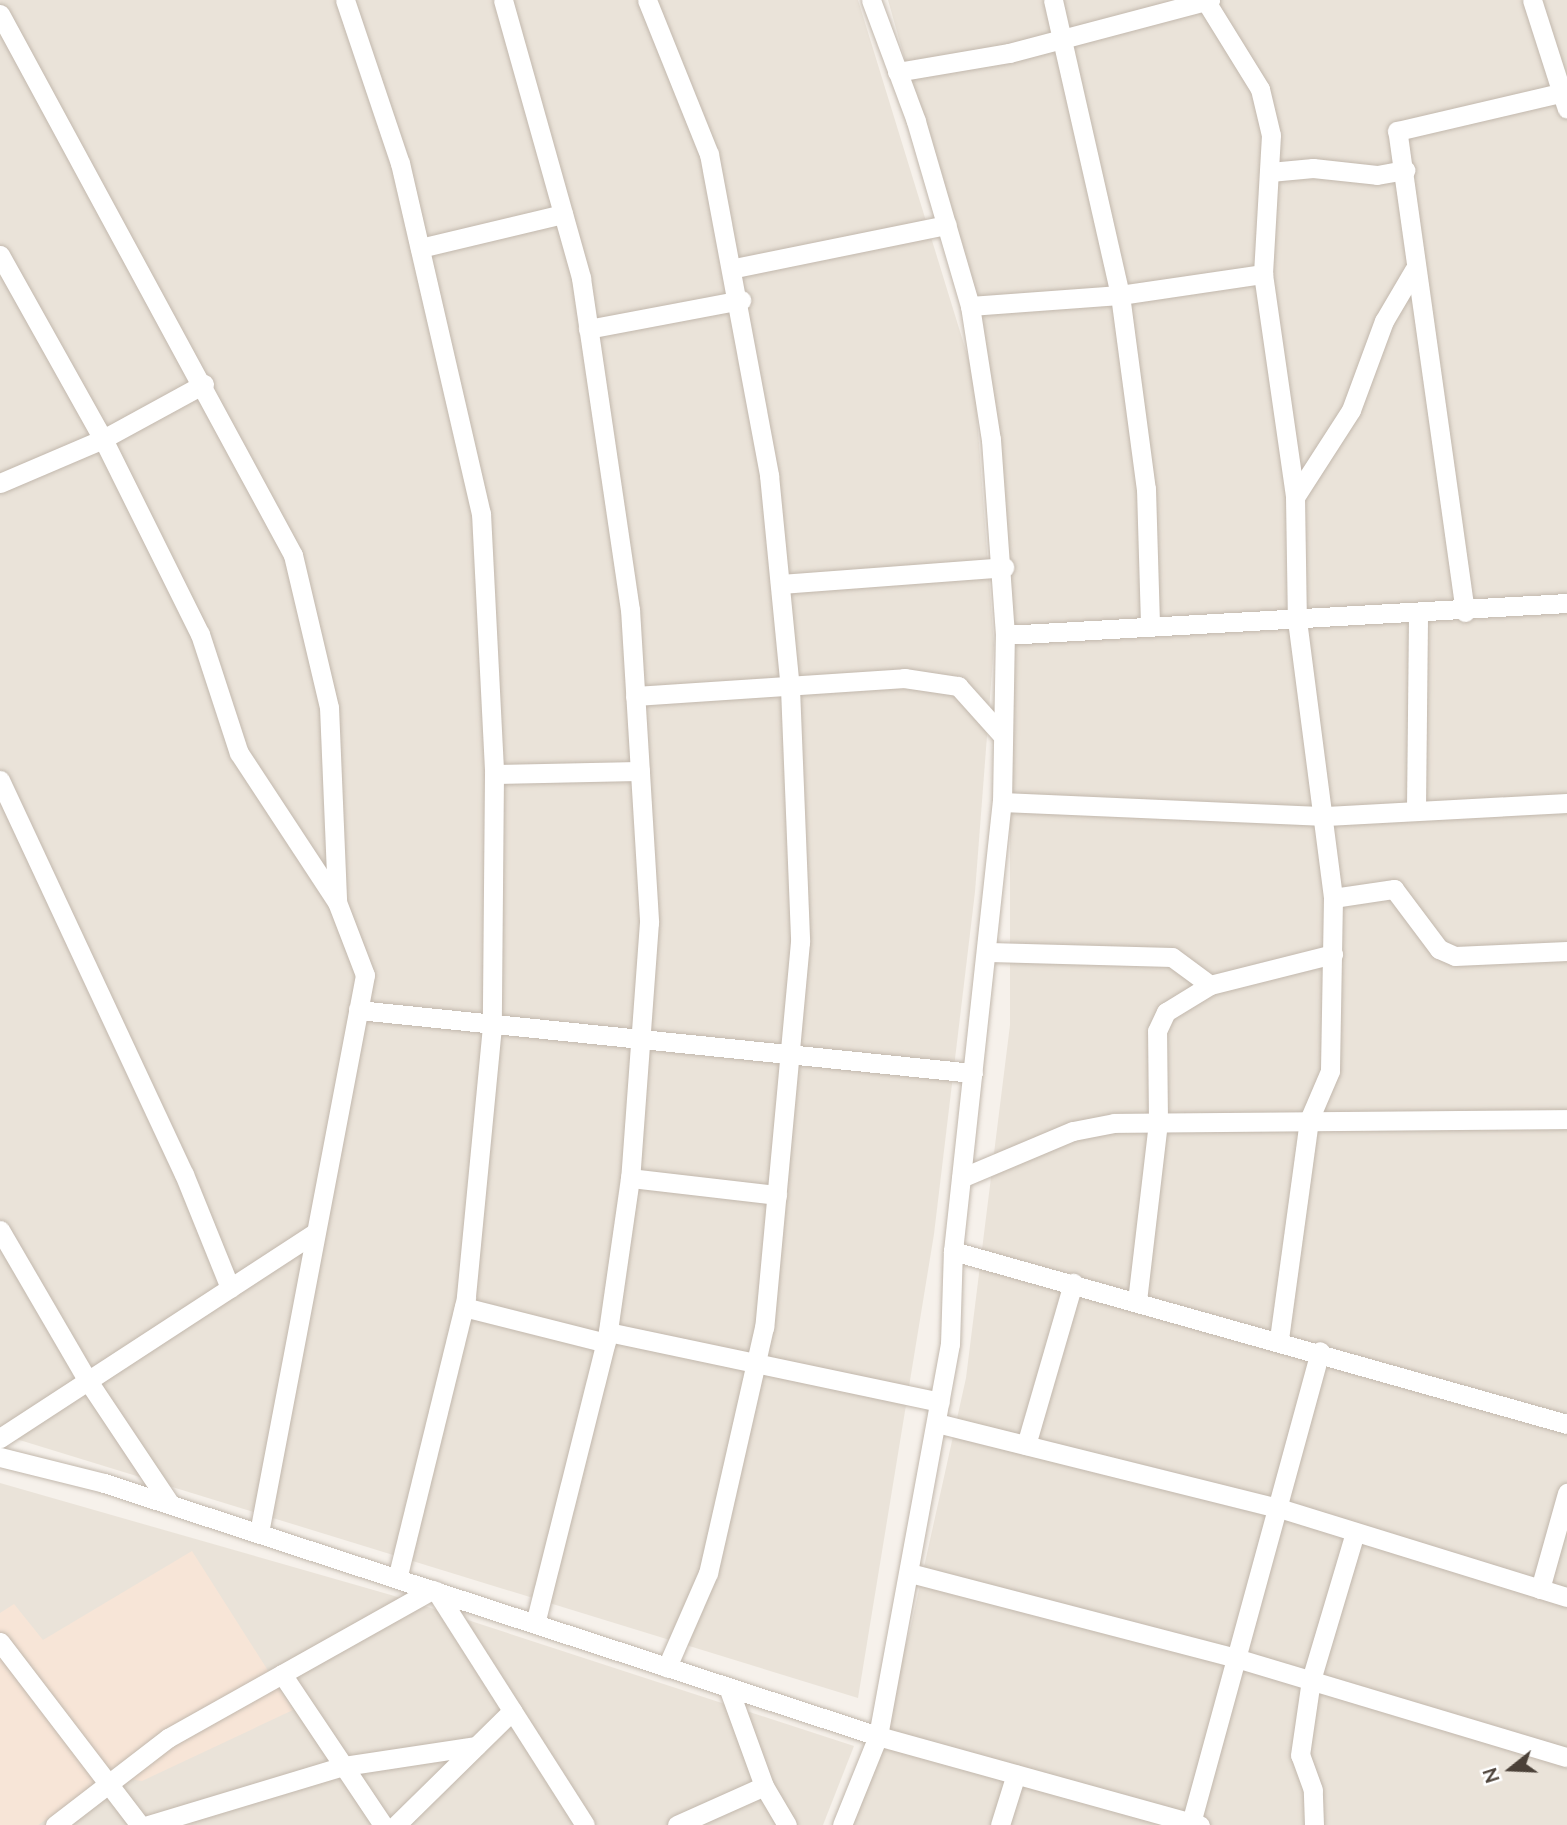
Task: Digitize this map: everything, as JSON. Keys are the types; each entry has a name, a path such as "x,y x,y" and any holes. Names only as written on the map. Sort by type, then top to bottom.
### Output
{"street":[{"path":"345,0 400,163 481,513 494,774 492,1026 464,1307 397,1578"},
{"path":"503,0 563,214 588,329 630,609 649,922 630,1178 607,1338 534,1623"},
{"path":"648,0 709,154 741,300 780,584 790,685 800,942 777,1195 757,1364 708,1573 667,1667"},
{"path":"842,1825 878,1736 950,1344 953,1251 989,952 1002,802 1001,734 1005,635 1004,567 970,306 947,225 871,0"},
{"path":"1053,0 1066,36 1120,295 1146,489 1150,627"},
{"path":"1465,612 1413,270 1406,170 1397,131 1565,100 1532,0"},
{"path":"897,72 1066,36 1207,2 1260,89 1271,135 1263,274 1295,497 1297,620 1326,816 1333,898 1330,1071 1309,1120 1279,1339"},
{"path":"0,14 204,384 293,555 314,627 330,708 337,902"},
{"path":"1269,172 1313,168 1377,176 1406,170"},
{"path":"420,248 563,214"},
{"path":"735,268 947,225"},
{"path":"0,256 103,439 200,634 239,753 337,902 365,975 259,1533"},
{"path":"1295,497 1351,410 1384,321 1413,270"},
{"path":"970,306 1120,295 1263,274"},
{"path":"588,329 741,300"},
{"path":"0,483 103,439 204,384"},
{"path":"780,584 1004,567"},
{"path":"1005,635 1418,612 1465,612 1567,603"},
{"path":"1416,808 1418,612"},
{"path":"635,696 904,678 958,687 1001,734"},
{"path":"494,774 640,771"},
{"path":"1,787 230,1288"},
{"path":"1002,802 1326,816 1416,808 1567,803"},
{"path":"1333,898 1394,889 1439,949 1455,956 1567,951"},
{"path":"989,952 1172,957 1210,985"},
{"path":"1137,1301 1158,1121 1157,1031 1173,1002 1210,985 1332,954"},
{"path":"358,1010 492,1026 973,1073"},
{"path":"961,1178 1073,1131 1158,1121 1567,1119"},
{"path":"630,1178 777,1195"},
{"path":"0,1230 88,1381 170,1504"},
{"path":"0,1438 315,1233"},
{"path":"953,1251 1279,1339 1567,1424"},
{"path":"1026,1446 1073,1283"},
{"path":"464,1307 607,1338 757,1364 940,1402"},
{"path":"0,1457 170,1504 878,1736 1016,1774 1162,1820 1196,1824 1236,1658 1320,1351"},
{"path":"937,1423 1279,1508 1567,1597"},
{"path":"1540,1589 1567,1493"},
{"path":"1314,1825 1313,1790 1300,1755 1311,1680 1355,1532"},
{"path":"910,1573 1236,1658 1567,1757"},
{"path":"55,1825 168,1738 434,1591"},
{"path":"434,1591 585,1825"},
{"path":"0,1642 113,1781 140,1825"},
{"path":"282,1674 383,1825"},
{"path":"728,1687 764,1786 787,1825"},
{"path":"396,1825 512,1711"},
{"path":"148,1825 344,1766 477,1746"},
{"path":"1000,1825 1016,1774"},
{"path":"677,1825 764,1786"}],"shaded area":[{"path":"0,0 858,0 974,377 994,645 975,892 934,1234 858,1698 0,1434"},
{"path":"888,0 1567,0 1567,1825 851,1825 910,1630 966,1378 1010,1025 1010,560 977,314"},
{"path":"0,1483 391,1595 854,1746 823,1825 0,1825"},
{"path":"192,1551 293,1710 142,1781 112,1776 38,1825 0,1825 0,1613 14,1604 43,1640"}]}
